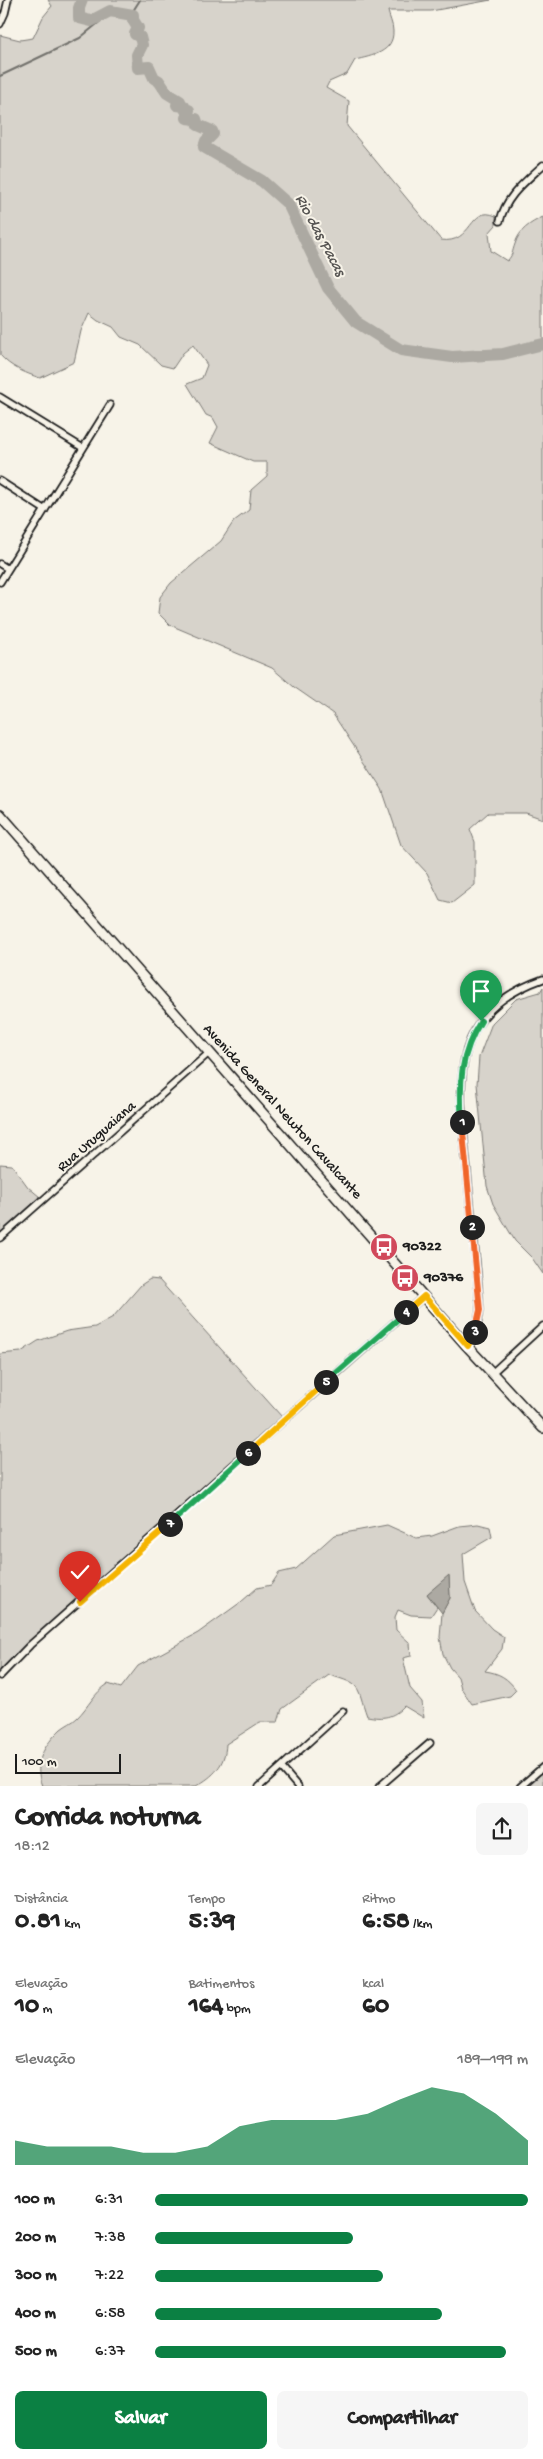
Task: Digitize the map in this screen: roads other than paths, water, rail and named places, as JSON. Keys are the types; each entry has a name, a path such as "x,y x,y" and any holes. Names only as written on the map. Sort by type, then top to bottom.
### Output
{"main road":[{"name":"Avenida General Newton Cavalcante","path":"0,814 468,1346 543,1428"}],"street":[{"path":"0,24 8,0"},
{"path":"500,220 504,206 509,198 543,165"},
{"path":"0,397 83,448"},
{"path":"0,582 110,405"},
{"path":"0,481 45,510"},
{"path":"0,564 8,569"},
{"path":"468,1346 477,1327 480,1310 462,1117 461,1069 472,1035 481,1021 510,995 543,979"},
{"name":"Rua Uruguaiana","path":"0,1238 210,1052"},
{"path":"0,1676 12,1662 424,1296"},
{"path":"493,1372 543,1326"},
{"path":"259,1786 343,1711"},
{"path":"379,1786 430,1743"},
{"path":"281,1767 298,1786"},
{"path":"520,1786 543,1767"}],"waterway":[{"name":"Rio das Pacas","path":"82,0 79,8 79,18 91,21 110,11 133,15 133,20 138,28 135,34 140,37 142,45 137,55 138,68 149,67 154,78 159,81 167,93 180,101 177,105 184,106 185,109 189,110 187,118 196,119 198,125 212,131 213,134 206,141 204,147 262,181 288,204 328,288 356,322 401,350 452,357 503,354 543,344"},
{"path":"131,14 140,0"},
{"path":"0,76 80,38 113,11"}],"place":[{"name":"90322","path":"384,1247"},
{"name":"90376","path":"405,1278"}]}
